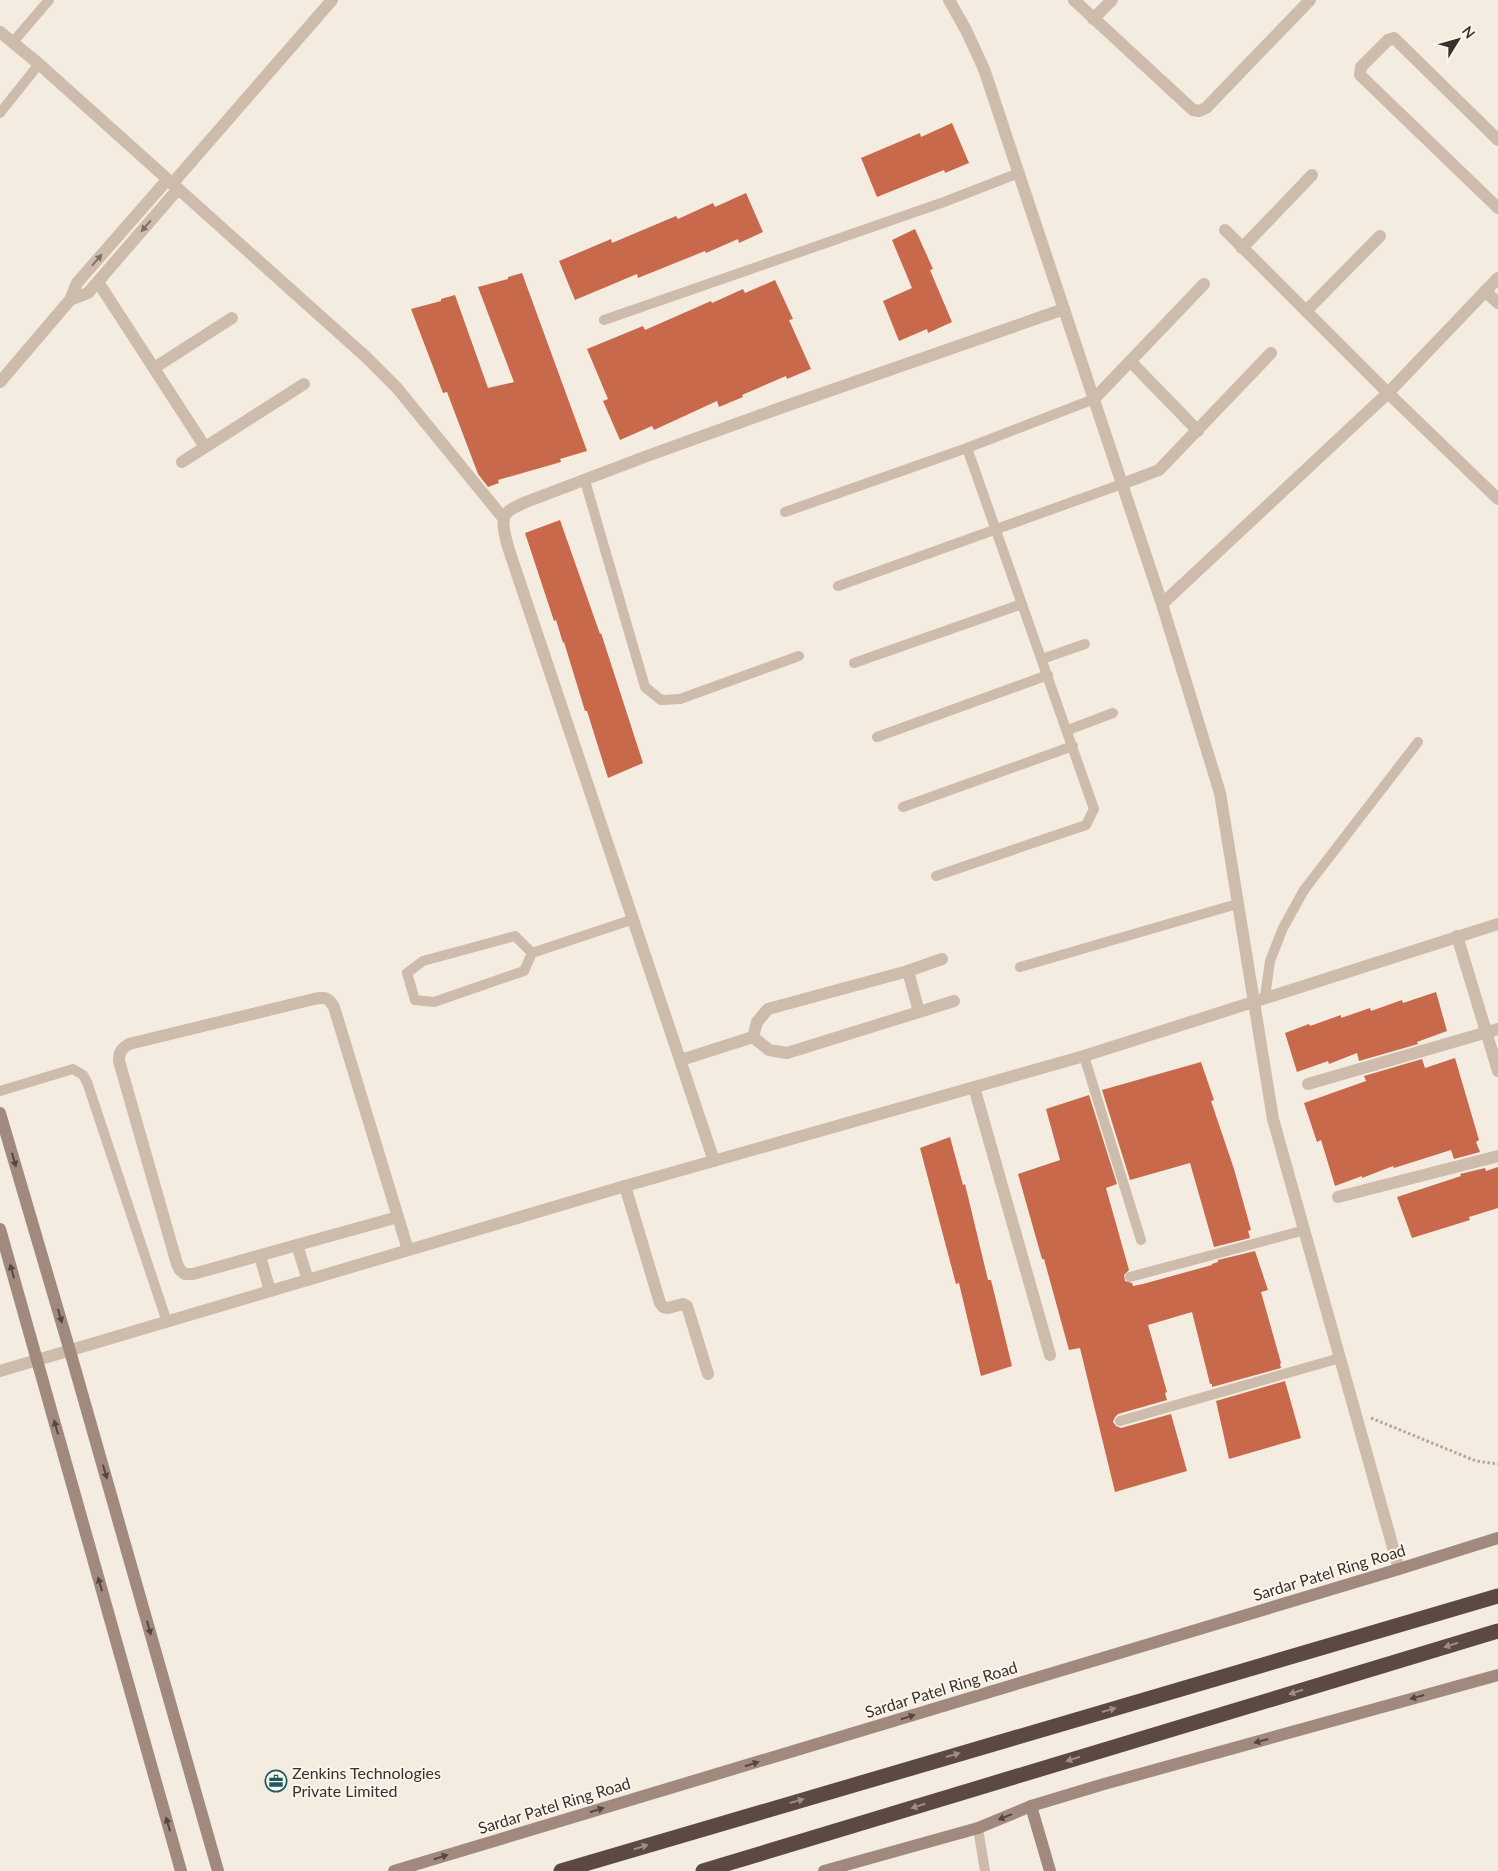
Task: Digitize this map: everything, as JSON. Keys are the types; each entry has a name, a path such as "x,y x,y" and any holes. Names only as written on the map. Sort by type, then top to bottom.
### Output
{"highway":[{"path":"561,1871 1498,1596"},
{"path":"703,1871 1498,1631"}],"street":[{"path":"0,382 70,300 77,283 172,184 332,0"},
{"path":"949,0 966,30 984,69 1162,604 1220,793 1237,904 1259,999 1273,1119 1399,1570"},
{"path":"1074,0 1193,110 1206,108 1310,0"},
{"path":"1093,19 1112,0"},
{"path":"0,32 39,64 366,357 397,388 504,520"},
{"path":"1498,140 1394,38 1388,40 1361,67 1360,75 1498,208"},
{"path":"1242,248 1312,175"},
{"path":"70,300 88,293 98,282 172,184"},
{"path":"1225,230 1388,393 1498,499"},
{"path":"1306,311 1380,236"},
{"path":"1162,604 1388,393 1498,278"},
{"path":"98,282 205,447"},
{"path":"1094,399 1204,284"},
{"path":"1486,291 1498,303"},
{"path":"714,1161 516,571 504,529 505,515 510,510 647,456 1064,309"},
{"path":"154,368 232,318"},
{"path":"1122,484 1159,470 1271,352"},
{"path":"1131,362 1198,431"},
{"path":"182,462 304,384"},
{"path":"0,1371 626,1186 1084,1056 1498,924"},
{"path":"1457,936 1492,1031 1498,1071"},
{"path":"753,1037 757,1022 768,1008 908,971 942,959"},
{"path":"908,971 919,1012"},
{"path":"398,1216 260,1256 193,1274 185,1274 180,1270 120,1061 119,1054 121,1048 129,1044 314,999 324,997 330,1000 334,1007 398,1216 408,1250"},
{"path":"753,1037 769,1050 787,1053 954,1001"},
{"path":"1308,1084 1492,1031"},
{"path":"681,1060 753,1037"},
{"path":"974,1086 1050,1355"},
{"path":"0,1113 218,1871"},
{"path":"1338,1197 1498,1156"},
{"path":"626,1186 660,1303 663,1307 668,1308 683,1304 687,1306 708,1374"},
{"path":"0,1229 182,1871"},
{"path":"297,1245 308,1280"},
{"path":"260,1256 270,1291"},
{"name":"Sardar Patel Ring Road","path":"394,1871 1399,1570 1498,1538"},
{"path":"824,1871 978,1828 1031,1806 1104,1784 1498,1675"},
{"path":"1031,1806 1050,1871"}],"lane":[{"path":"13,42 49,0"},
{"path":"0,114 39,64"},
{"path":"604,320 944,202 1019,173"},
{"path":"785,512 967,448 1094,399"},
{"path":"936,876 1086,825 1094,809 1068,730 967,448"},
{"path":"585,481 645,687 661,700 680,699 799,656"},
{"path":"838,586 1122,484"},
{"path":"854,663 1022,604"},
{"path":"1042,659 1085,644"},
{"path":"877,737 1048,675"},
{"path":"1068,730 1113,714"},
{"path":"1259,999 1270,961 1283,928 1304,890 1418,742"},
{"path":"903,807 1073,746"},
{"path":"1020,967 1237,904"},
{"path":"532,953 515,936 423,961 408,973 415,1000 434,1002 524,971 532,953 634,919"},
{"path":"1084,1056 1140,1240"},
{"path":"0,1091 73,1069 83,1075 87,1082 167,1322"},
{"path":"1130,1277 1305,1230"},
{"path":"1120,1421 1340,1358"},
{"path":"978,1828 985,1871"}],"path":[{"path":"1355,1411 1476,1462 1498,1464"}],"building":[{"path":"952,123 969,163 945,173 944,170 877,197 861,158 920,133 921,137"},
{"path":"746,193 763,232 739,243 738,239 706,253 705,251 638,278 637,274 575,300 559,261 611,239 612,243 676,216 678,219 713,203 715,207"},
{"path":"915,229 933,269 930,270 952,322 928,333 927,329 899,341 883,301 912,288 892,240"},
{"path":"522,273 587,451 560,459 561,462 498,480 499,483 488,487 478,474 447,392 443,393 411,309 455,295 488,388 514,382 478,287"},
{"path":"775,280 793,319 789,320 811,369 787,379 786,376 719,407 717,401 654,430 652,426 620,440 603,401 608,399 587,349 643,326 645,330 743,289 745,293"},
{"path":"560,520 601,633 643,763 608,778 564,642 556,620 554,621 525,533"},
{"path":"1436,992 1447,1031 1417,1042 1418,1044 1359,1061 1357,1053 1329,1064 1328,1061 1297,1072 1285,1033 1341,1015 1341,1018 1370,1008 1371,1011 1402,1000 1403,1003"},
{"path":"1455,1058 1479,1140 1476,1142 1480,1152 1454,1159 1451,1150 1394,1168 1393,1166 1335,1186 1321,1140 1317,1142 1304,1103 1366,1081 1364,1076 1422,1059 1425,1068"},
{"path":"1201,1062 1214,1100 1211,1101 1234,1169 1251,1230 1248,1231 1250,1238 1214,1247 1190,1163 1130,1180 1102,1090"},
{"path":"1089,1095 1117,1184 1106,1188 1129,1270 1124,1275 1125,1281 1132,1283 1133,1286 1143,1284 1212,1265 1218,1262 1218,1260 1255,1251 1268,1290 1261,1292 1281,1363 1281,1368 1212,1387 1192,1312 1148,1325 1167,1392 1165,1393 1167,1400 1118,1414 1113,1422 1121,1428 1171,1414 1187,1471 1115,1492 1080,1348 1069,1350 1018,1174 1060,1160 1046,1109"},
{"path":"950,1137 963,1185 965,1184 988,1280 991,1280 1012,1366 981,1376 959,1283 956,1284 920,1148"},
{"path":"1498,1167 1498,1208 1469,1217 1470,1220 1412,1238 1397,1197 1461,1176 1460,1174 1485,1168 1486,1171"},
{"path":"1285,1381 1301,1438 1229,1459 1216,1401"}],"place":[{"name":"Zenkins Technologies Private Limited","path":"276,1781"}]}
